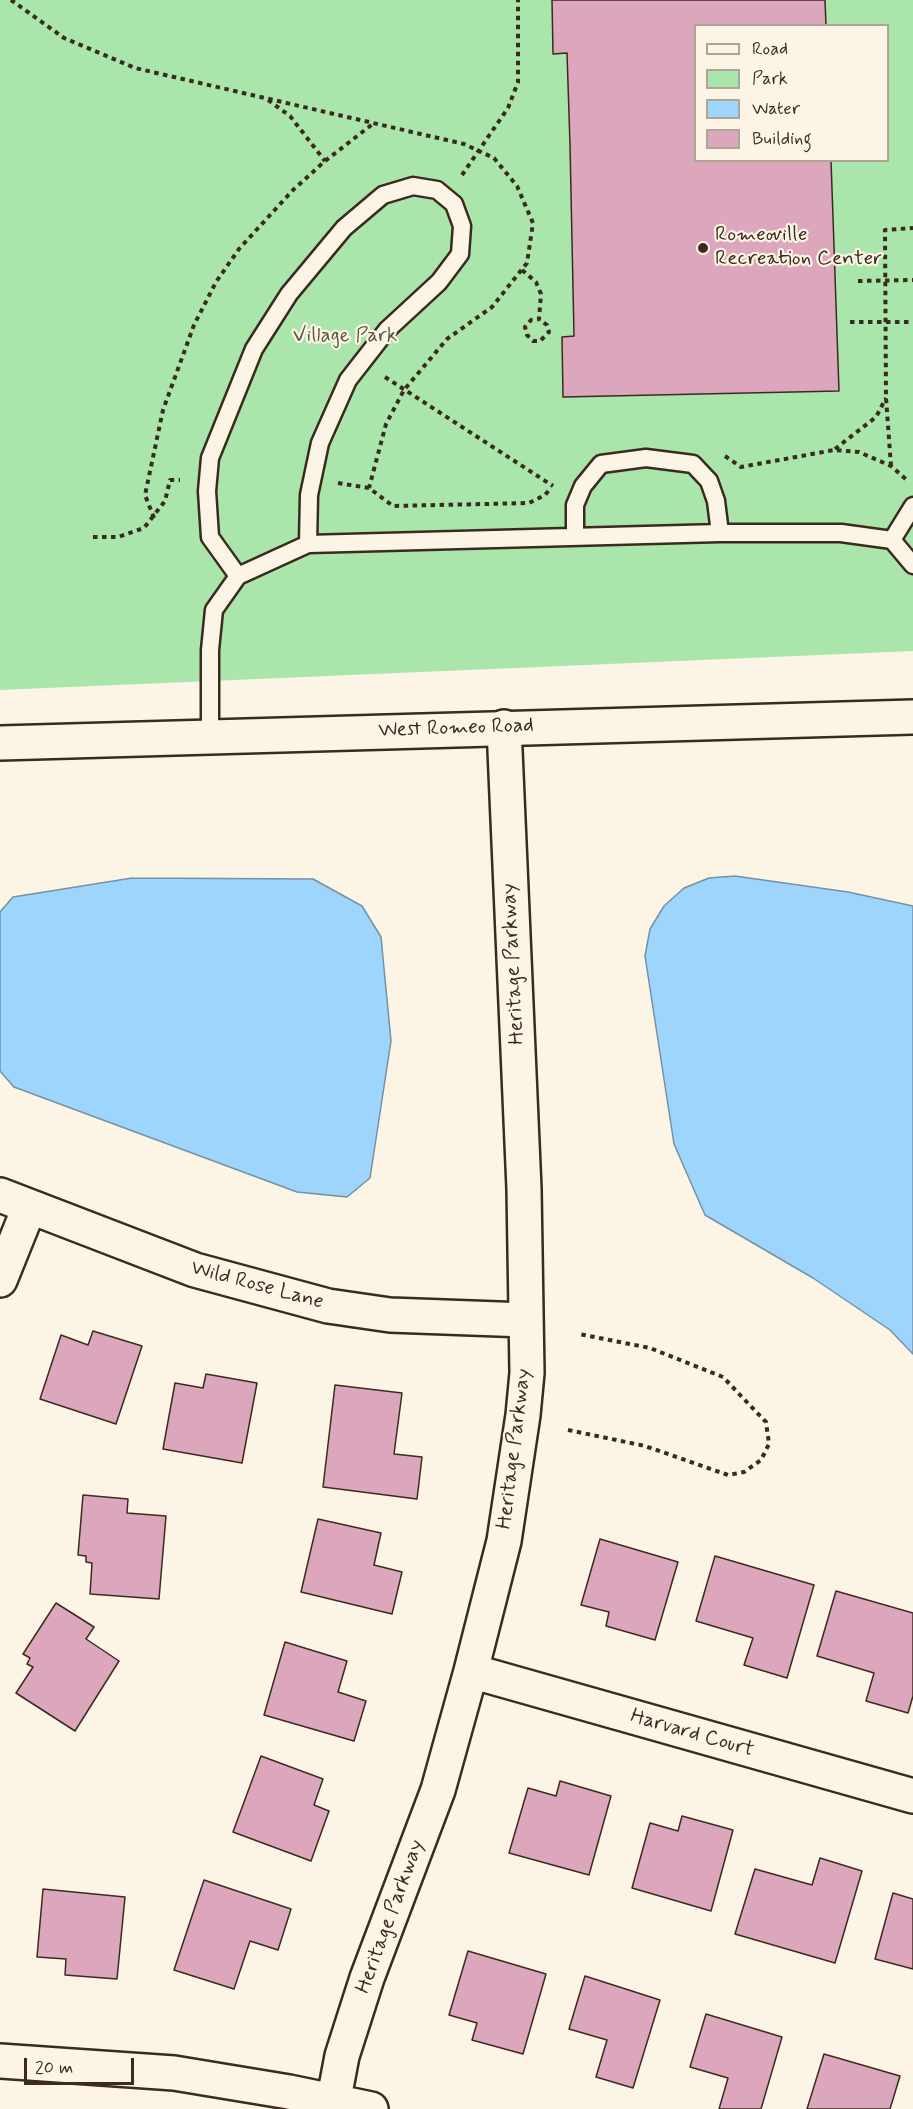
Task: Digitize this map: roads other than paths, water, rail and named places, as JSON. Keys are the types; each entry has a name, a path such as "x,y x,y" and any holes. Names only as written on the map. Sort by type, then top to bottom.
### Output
{"street":[{"name":"West Romeo Road","path":"0,743 913,717"},
{"name":"Heritage Parkway","path":"333,2105 345,2045 367,1978 438,1790 471,1671 504,1541 524,1415 526,1320 524,1189 504,727"},
{"name":"Wild Rose Lane","path":"0,1195 195,1270 328,1306 390,1315 526,1320"},
{"path":"0,1280 29,1208"},
{"name":"Harvard Court","path":"471,1671 913,1796"},
{"path":"0,2061 174,2073 289,2091 333,2105 371,2109"}],"lane":[{"path":"238,576 210,537 208,482 210,458 254,349 289,294 344,228 383,195 413,186 437,190 454,204 462,226 460,254 439,282 387,330 348,380 320,443 309,495 308,544"},
{"path":"575,537 575,505 583,486 601,464 646,458 693,464 709,481 716,501 720,532"},
{"path":"892,540 913,506"},
{"path":"210,736 210,650 214,610 238,576 308,544 720,532 841,532 892,540 913,565"}],"water":[{"path":"735,876 848,892 913,906 913,1354 890,1330 813,1278 705,1215 674,1144 645,956 650,929 664,906 684,888 709,878"},
{"path":"132,878 313,879 362,906 381,937 391,1041 370,1178 347,1197 297,1192 14,1087 0,1071 0,912 13,897"}],"place":[{"name":"Romeoville Recreation Center","path":"703,248"}],"park label":[{"name":"Village Park","path":"345,337"}]}
